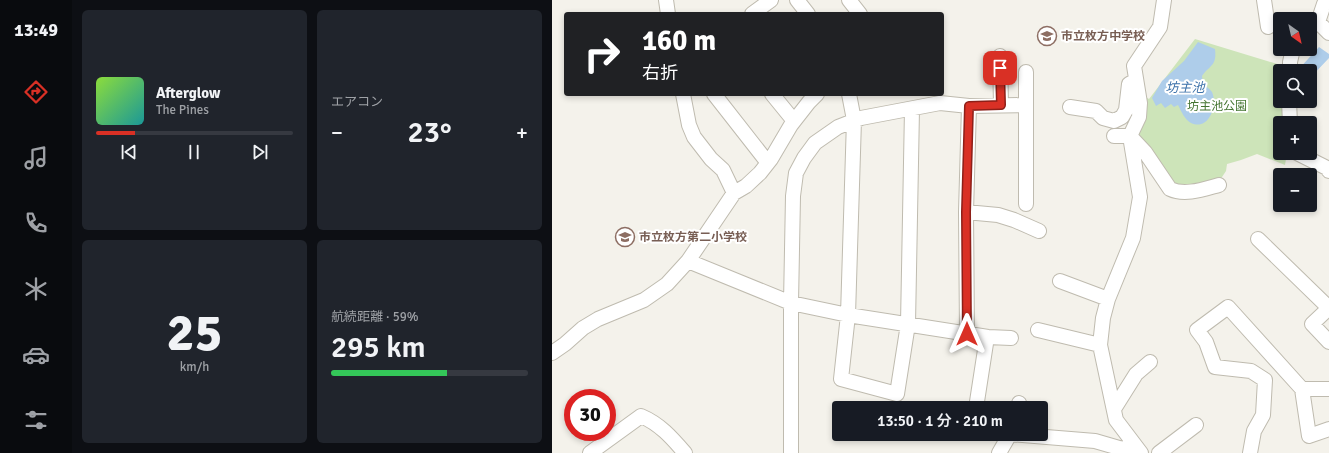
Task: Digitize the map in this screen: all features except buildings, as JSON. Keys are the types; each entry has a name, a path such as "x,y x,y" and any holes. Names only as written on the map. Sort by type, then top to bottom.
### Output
{"street":[{"path":"666,0 668,12"},
{"path":"755,12 771,0"},
{"path":"797,0 806,12"},
{"path":"849,0 858,12"},
{"path":"1140,452 1116,420 1100,345 1103,318 1108,299 1133,238 1140,197 1130,136 1139,117 1140,103 1134,66 1160,27 1164,0"},
{"path":"1264,0 1268,26"},
{"path":"1317,18 1325,1"},
{"path":"1317,27 1329,33"},
{"path":"1000,56 1001,105"},
{"path":"1026,72 1026,204"},
{"path":"1070,107 1096,111 1103,118 1114,121 1122,117 1126,110 1129,84 1136,80"},
{"path":"683,96 689,125 694,137 711,159 723,170 734,193"},
{"path":"716,96 768,163"},
{"path":"774,96 794,121"},
{"path":"552,353 583,328 644,300 667,284 688,260 734,193 746,186 768,163 791,124 815,96"},
{"path":"849,96 854,120 848,315 841,379 897,394 908,324 912,109"},
{"path":"791,453 791,303 794,196 796,173 815,143 838,127 861,118 940,104 969,106 1025,104"},
{"path":"967,334 966,212 969,106"},
{"path":"1114,136 1130,136 1145,152 1170,189 1201,196 1219,185"},
{"path":"1311,160 1327,168 1329,171"},
{"path":"966,212 998,215 1014,220 1038,231"},
{"path":"1258,239 1329,308 1312,324 1329,342"},
{"path":"688,260 791,303 848,315 967,334 1011,338"},
{"path":"1060,281 1108,299"},
{"path":"1265,380 1251,372 1214,367 1206,342 1197,330 1228,307 1279,366 1302,389 1309,436 1329,429"},
{"path":"1038,330 1100,345"},
{"path":"977,401 987,336"},
{"path":"1114,409 1136,374 1150,362"},
{"path":"1250,453 1254,431 1263,415 1265,380 1279,366"},
{"path":"1302,389 1329,389"},
{"path":"590,453 641,416 650,419 664,429 685,453"},
{"path":"1159,453 1196,425"},
{"path":"1048,437 1095,441 1140,452"},
{"path":"999,453 1006,441"}],"green space":[{"name":"坊主池公園","path":"1195,39 1277,64 1273,64 1273,108 1288,108 1288,116 1273,116 1273,160 1286,160 1285,165 1257,154 1227,164 1226,171 1220,180 1198,186 1170,185 1136,135 1144,96 1149,99"}],"water":[{"name":"坊主池","path":"1198,42 1215,49 1215,59 1212,65 1202,76 1203,83 1212,92 1214,97 1213,110 1207,120 1203,123 1197,124 1191,123 1187,120 1178,105 1174,107 1171,104 1165,108 1161,103 1156,106 1152,98 1162,81 1184,61"},
{"path":"1319,47 1329,54 1329,58 1317,71 1317,64 1303,64 1311,56 1317,56 1317,49"}],"place":[{"name":"市立枚方中学校","path":"1047,36"},
{"name":"市立枚方第二小学校","path":"625,237"}],"route":[{"path":"967,334 966,212 969,106 1001,105 1000,68"}]}
